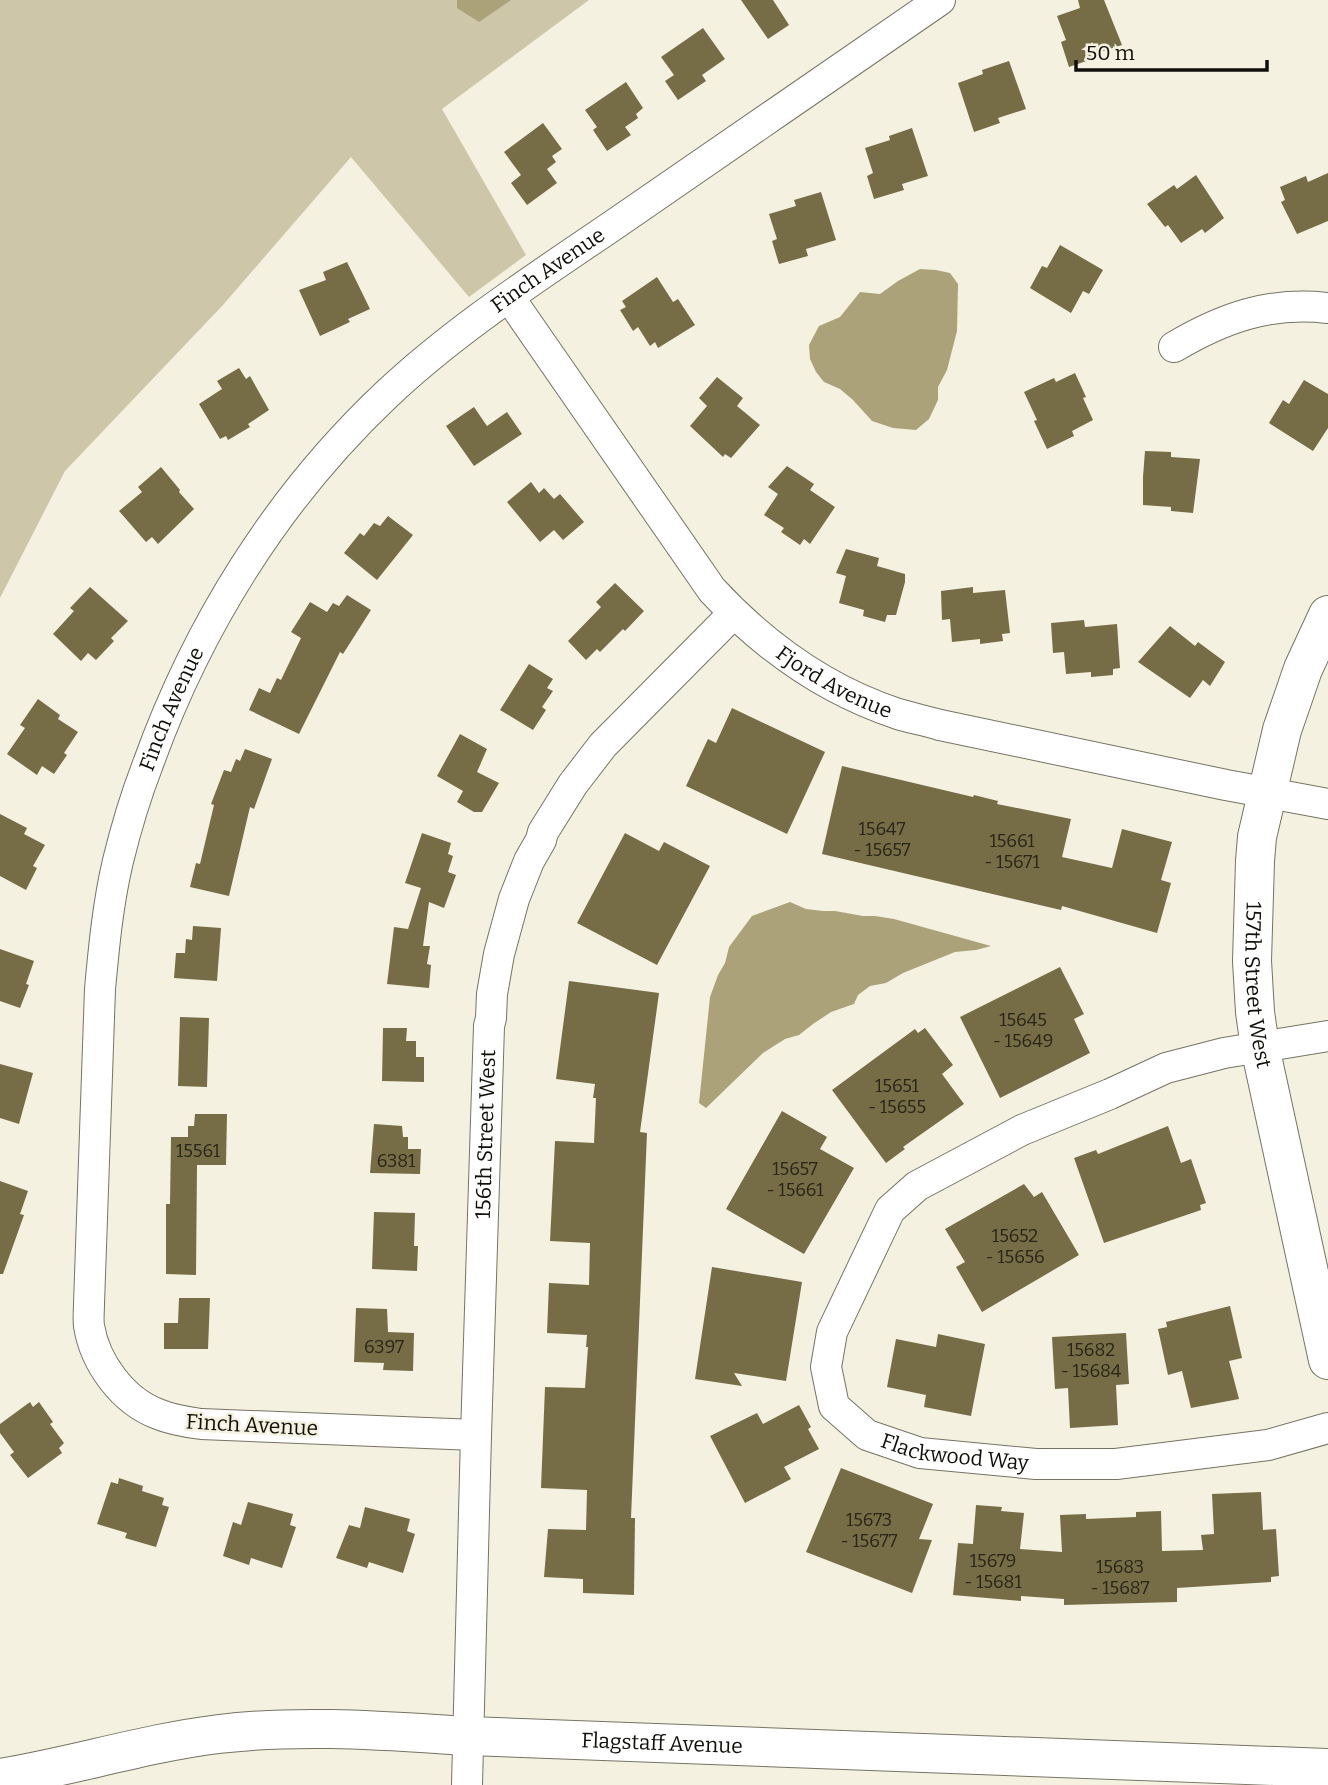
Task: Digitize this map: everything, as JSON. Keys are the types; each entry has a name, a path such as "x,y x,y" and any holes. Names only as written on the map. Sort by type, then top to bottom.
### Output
{"street":[{"name":"Finch Avenue","path":"476,1435 178,1421 156,1414 137,1402 105,1369 89,1327 100,989 104,943 118,861 131,813 177,689 240,572 291,501 330,453 387,394 476,319 940,0"},
{"name":"Fjord Avenue","path":"509,297 712,590 769,644 807,671 866,702 899,714 1328,804"},
{"path":"1174,347 1199,332 1238,316 1286,307 1328,308"},
{"name":"156th Street West","path":"467,1785 489,1027 499,954 522,876 559,804 587,764 625,722 734,613"},
{"name":"157th Street West","path":"1328,615 1303,668 1282,730 1266,791 1257,837 1252,927 1252,981 1260,1047 1328,1360"},
{"name":"Flackwood Way","path":"1328,1036 1224,1053 1166,1068 1022,1130 917,1186 890,1210 832,1332 826,1367 834,1406 867,1435 920,1453 1036,1464 1116,1464 1268,1445 1328,1428"},
{"name":"Flagstaff Avenue","path":"0,1778 43,1771 160,1743 220,1734 283,1729 342,1729 1328,1768"}],"shaded area":[{"path":"0,0 589,0 442,109 526,255 469,297 351,157 223,305 65,471 0,598"},
{"path":"457,0 511,0 479,22 457,8"},
{"path":"920,269 950,273 958,284 957,331 947,370 938,387 938,400 929,419 916,430 893,428 872,421 840,389 824,382 810,359 809,345 819,326 840,317 860,292 880,294"},
{"path":"790,902 806,909 894,919 991,946 955,952 903,973 886,983 870,986 858,995 854,1004 831,1012 799,1035 785,1039 763,1053 706,1108 699,1103 710,997 729,947 752,916"}],"building":[{"path":"741,0 773,0 789,25 768,39"},
{"path":"1078,0 1104,0 1122,45 1094,54 1095,58 1069,67 1061,42 1066,40 1057,16 1080,8"},
{"path":"703,28 725,59 702,75 706,81 678,100 665,81 674,75 661,57"},
{"path":"1009,61 1026,109 998,118 1000,123 974,132 958,83 983,74 982,70"},
{"path":"626,82 643,108 636,114 638,118 625,127 631,135 607,151 593,130 597,127 585,110"},
{"path":"543,123 562,149 552,156 556,162 547,169 557,183 527,205 511,183 521,175 504,152"},
{"path":"912,128 928,176 902,184 904,190 874,199 867,176 873,173 865,148 890,140 889,136"},
{"path":"1328,173 1328,221 1297,234 1281,202 1285,200 1280,187 1306,176 1308,182"},
{"path":"1196,175 1224,218 1205,233 1202,229 1181,243 1147,204 1174,185 1177,189"},
{"path":"821,192 836,240 806,249 808,256 779,264 772,241 777,239 769,214 796,206 794,200"},
{"path":"1060,245 1103,270 1089,294 1083,291 1071,313 1030,288 1042,266 1047,268"},
{"path":"347,262 370,309 320,336 299,290 326,280 323,272"},
{"path":"657,277 673,302 678,299 695,325 658,348 655,342 650,346 638,327 633,331 620,310 626,307 622,301"},
{"path":"239,368 246,379 250,376 269,410 248,424 250,427 228,440 226,436 220,439 199,404 222,389 217,381"},
{"path":"1075,373 1093,420 1072,431 1074,436 1047,449 1024,392 1054,378 1056,382"},
{"path":"717,377 743,398 737,406 760,425 731,458 725,454 723,457 690,426 707,406 699,398"},
{"path":"1304,380 1328,394 1328,428 1313,451 1269,423 1283,400 1289,404"},
{"path":"474,407 487,426 507,412 522,434 474,466 446,426"},
{"path":"1145,451 1171,452 1171,457 1200,459 1193,513 1171,511 1171,507 1143,505"},
{"path":"787,466 814,484 810,490 835,507 810,544 804,539 800,545 781,532 784,528 764,515 778,494 768,487"},
{"path":"161,467 194,509 158,544 152,537 146,542 119,511 142,492 138,487"},
{"path":"531,482 539,493 544,488 554,499 560,494 584,522 563,540 554,530 540,542 507,502"},
{"path":"388,516 413,535 377,580 344,553 360,533 364,536 374,523 380,526"},
{"path":"846,549 879,558 877,566 905,574 896,615 887,615 885,622 863,616 864,610 839,603 846,576 836,573"},
{"path":"615,583 644,611 625,631 623,629 600,652 597,649 586,660 568,641 601,607 596,602"},
{"path":"90,587 128,621 111,638 114,641 96,660 88,653 81,661 53,634 74,611 70,608"},
{"path":"973,587 973,593 1005,590 1010,633 1002,634 1003,641 980,644 980,639 952,642 950,619 942,620 941,591"},
{"path":"347,595 371,610 343,654 340,652 299,734 249,710 259,688 270,693 277,678 281,680 301,638 291,632 310,602 327,612 333,603 339,606"},
{"path":"1084,620 1085,627 1117,624 1120,668 1113,669 1113,675 1091,677 1091,672 1066,674 1064,652 1053,653 1051,623"},
{"path":"1170,626 1195,646 1198,642 1225,662 1210,686 1203,680 1190,698 1138,662"},
{"path":"529,664 553,679 547,688 553,691 542,707 546,710 533,730 500,710"},
{"path":"38,699 60,715 58,719 78,732 54,774 42,766 37,775 7,754 25,728 20,725"},
{"path":"732,708 825,752 787,834 686,786 708,739 716,743"},
{"path":"460,734 487,749 477,772 499,783 482,812 474,812 457,802 463,791 437,776"},
{"path":"245,749 272,759 254,809 250,807 229,896 190,887 196,863 200,864 214,805 211,804 224,770 231,772 236,759 240,761"},
{"path":"842,766 1071,819 1062,857 1112,868 1122,829 1172,842 1161,880 1171,883 1157,933 1062,906 1061,910 822,854"},
{"path":"0,814 27,828 24,834 45,845 33,866 37,868 26,890 0,876"},
{"path":"422,833 451,843 448,854 453,856 448,872 456,875 444,908 429,902 423,946 430,946 427,964 431,965 429,988 387,984 394,927 408,929 421,888 405,883"},
{"path":"625,833 659,851 664,842 710,866 657,965 577,923"},
{"path":"193,926 221,928 217,981 174,978 176,953 185,953 186,939 192,940"},
{"path":"0,949 34,961 20,1008 0,1001"},
{"path":"1060,967 1084,1014 1074,1019 1090,1053 1000,1098 960,1017"},
{"path":"569,981 659,993 640,1132 647,1133 631,1518 635,1518 634,1595 583,1593 583,1579 544,1577 548,1529 586,1530 587,1490 541,1488 545,1387 585,1388 588,1347 587,1335 547,1333 549,1283 589,1285 590,1243 550,1241 555,1141 594,1143 595,1084 556,1079"},
{"path":"180,1017 209,1018 207,1087 178,1086"},
{"path":"383,1028 407,1028 406,1041 416,1041 416,1057 424,1057 424,1082 382,1081"},
{"path":"925,1028 953,1065 942,1074 964,1104 903,1147 905,1149 886,1163 832,1090 915,1029 918,1033"},
{"path":"0,1064 33,1073 19,1124 0,1118"},
{"path":"782,1111 827,1137 820,1149 854,1168 804,1254 726,1209"},
{"path":"195,1114 227,1114 226,1165 197,1165 196,1275 166,1274 166,1204 170,1204 171,1137 188,1137 188,1126 194,1126"},
{"path":"374,1124 402,1126 403,1137 408,1137 408,1149 421,1149 420,1174 370,1173"},
{"path":"1168,1126 1181,1163 1191,1159 1206,1203 1200,1205 1201,1210 1104,1243 1074,1158 1096,1150 1098,1154"},
{"path":"0,1181 28,1191 20,1214 24,1215 3,1274 0,1274"},
{"path":"1024,1184 1034,1197 1042,1192 1079,1255 982,1312 956,1267 965,1262 945,1229"},
{"path":"374,1212 415,1213 414,1246 418,1246 417,1271 372,1269"},
{"path":"712,1267 802,1282 786,1381 734,1373 742,1386 695,1379"},
{"path":"179,1298 210,1298 208,1349 164,1349 164,1323 178,1323"},
{"path":"1230,1306 1242,1358 1229,1361 1239,1399 1191,1408 1182,1371 1168,1375 1158,1329 1167,1327 1166,1322"},
{"path":"356,1308 387,1309 388,1332 414,1333 413,1371 383,1370 384,1363 354,1362"},
{"path":"1126,1333 1129,1384 1116,1385 1118,1425 1070,1428 1068,1388 1055,1389 1052,1337"},
{"path":"938,1334 985,1344 971,1416 924,1407 926,1395 887,1387 896,1339 936,1347"},
{"path":"30,1402 33,1407 39,1402 64,1443 59,1448 62,1453 28,1478 10,1455 14,1452 0,1433 0,1424"},
{"path":"799,1405 819,1449 784,1467 791,1479 745,1503 710,1436 757,1413 763,1424"},
{"path":"841,1468 933,1504 919,1539 932,1540 912,1593 806,1552"},
{"path":"119,1478 143,1486 142,1491 164,1498 162,1505 169,1507 156,1547 125,1538 127,1533 97,1524 111,1482 118,1484"},
{"path":"1261,1492 1263,1530 1276,1529 1279,1576 1271,1577 1271,1582 1177,1588 1177,1602 1064,1605 1064,1599 1021,1596 1021,1601 953,1595 958,1543 973,1544 976,1505 1002,1507 1001,1511 1024,1513 1020,1549 1062,1552 1060,1515 1086,1514 1086,1519 1136,1517 1136,1512 1161,1511 1162,1551 1203,1550 1201,1535 1214,1534 1212,1494"},
{"path":"248,1502 293,1514 290,1525 296,1527 282,1568 251,1558 249,1565 223,1556 233,1522 241,1525"},
{"path":"365,1507 410,1519 407,1531 415,1534 403,1573 369,1562 367,1568 336,1558 349,1525 360,1528"}]}
